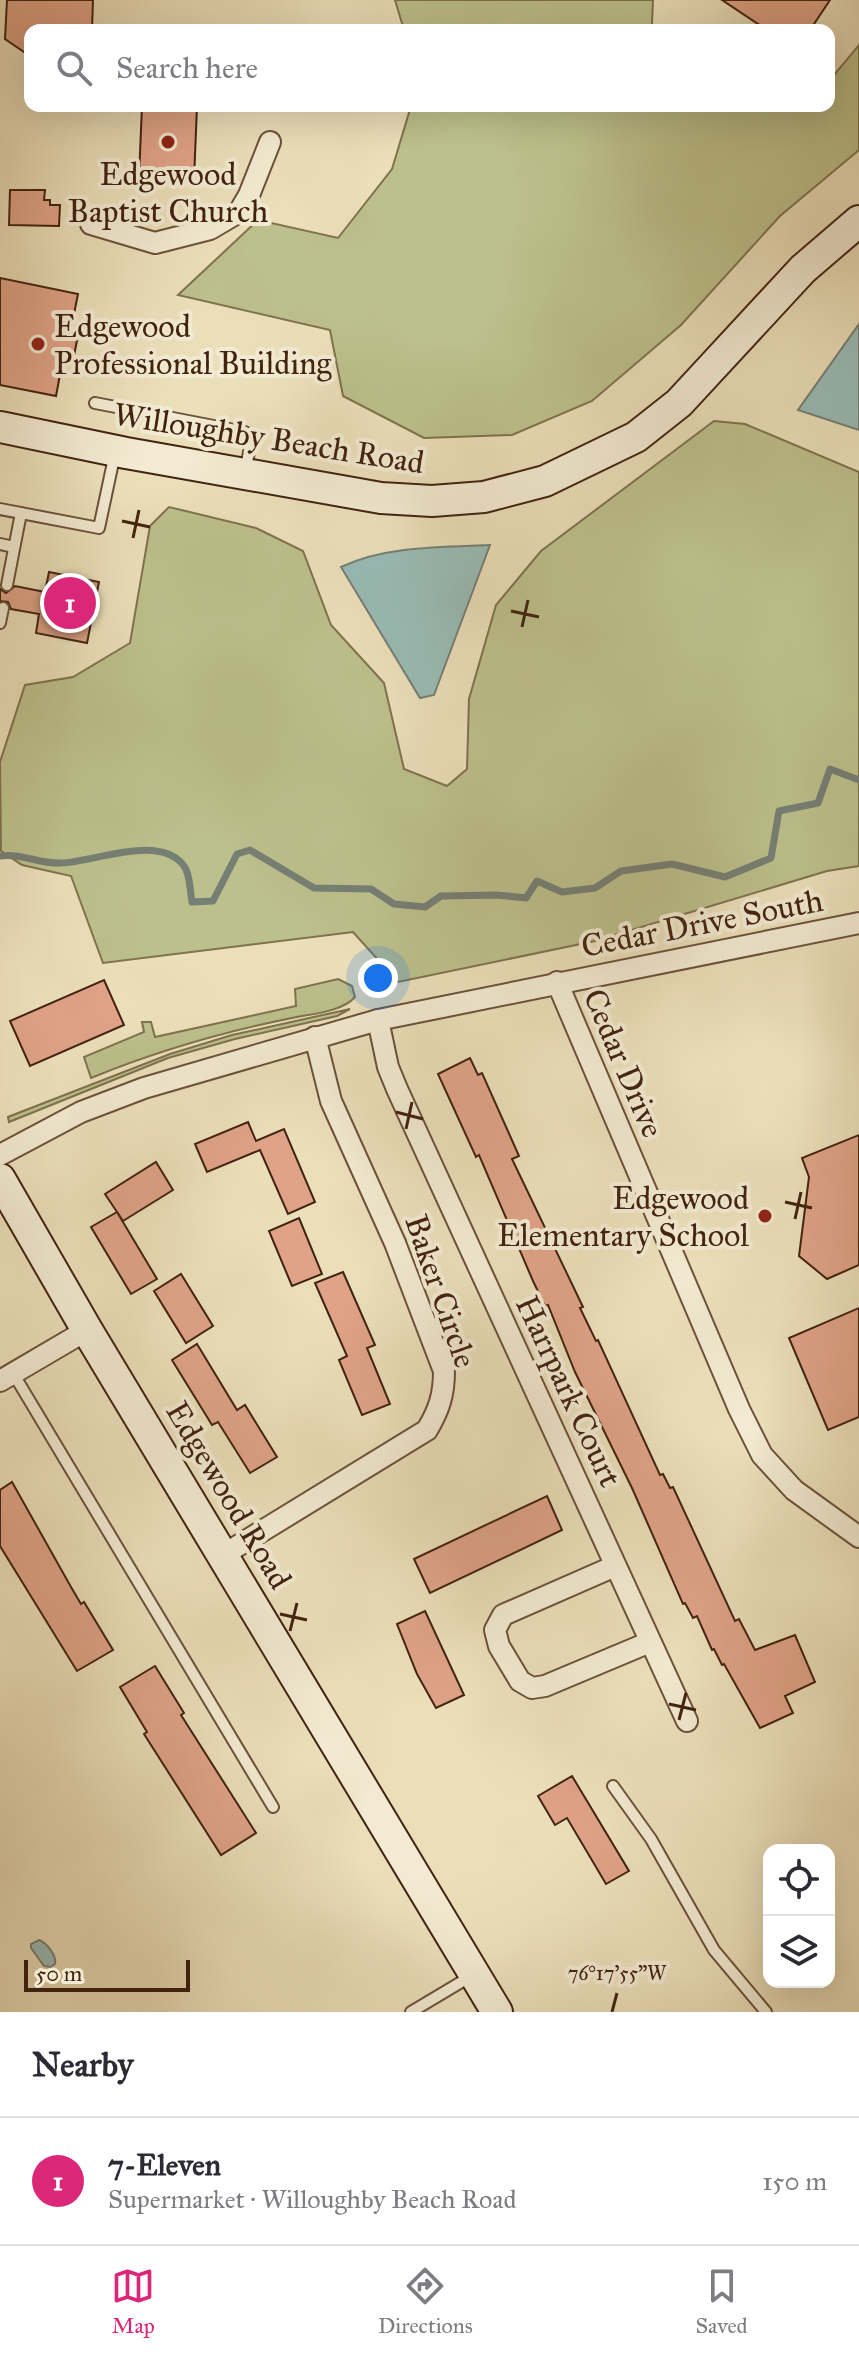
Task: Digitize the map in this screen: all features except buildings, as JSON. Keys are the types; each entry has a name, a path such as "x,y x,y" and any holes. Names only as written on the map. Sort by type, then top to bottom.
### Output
{"main road":[{"name":"Willoughby Beach Road","path":"0,427 115,451 381,498 416,501 484,497 545,481 636,437 679,403 803,269 859,221"},
{"name":"Edgewood Road","path":"0,1179 87,1330 497,2012"}],"street":[{"path":"91,224 155,243 210,229 239,212 270,142"},
{"name":"Cedar Drive South","path":"557,982 859,923"},
{"name":"Cedar Drive","path":"0,1155 81,1112 144,1088 378,1020 557,982 739,1409 762,1455 794,1490 859,1537"},
{"name":"Harrpark Court","path":"378,1020 392,1078 687,1721"},
{"name":"Baker Circle","path":"223,1555 427,1430 439,1410 444,1390 444,1371 395,1243 331,1101 315,1037"},
{"path":"6,1377 87,1330"},
{"path":"615,1566 503,1615 495,1630 499,1646 520,1681 532,1688 545,1686 650,1642"}],"lane":[{"path":"95,403 245,432 252,437 244,474"},
{"path":"0,509 99,528 115,451"},
{"path":"7,585 5,567 14,547 21,513"},
{"path":"0,544 14,547"},
{"path":"0,623 3,608"},
{"path":"6,1377 273,1807"},
{"path":"613,1786 651,1839 714,1950 766,2012"},
{"path":"413,2012 475,1974"}],"green space":[{"path":"395,0 653,0 652,24 402,24"},
{"path":"859,45 859,150 780,216 681,325 592,401 512,435 424,438 343,396 330,330 178,295 258,220 338,238 392,169 409,112 835,112 835,74"},
{"path":"714,421 745,424 859,472 859,866 827,871 595,941 398,982 353,932 103,963 71,876 22,865 1,851 0,762 25,685 73,677 130,643 150,526 169,507 256,528 303,551 331,625 384,683 404,769 447,786 467,769 469,699 496,605 541,551"},
{"path":"338,979 352,986 355,997 342,1006 190,1043 91,1078 84,1057 144,1032 142,1022 151,1022 155,1037 296,1006 295,989"},
{"path":"350,1009 337,1016 168,1058 9,1122 8,1117 170,1054 232,1035"}],"water":[{"path":"859,324 859,430 798,410"},
{"path":"490,545 434,695 420,698 341,567 395,551"},
{"path":"39,1940 53,1954 55,1964 51,1967 44,1966 31,1948 31,1944"}],"waterway":[{"path":"0,856 61,863 126,852 159,851 173,856 186,869 192,902 213,901 237,854 250,850 314,888 371,889 394,904 425,907 441,896 526,898 537,881 562,892 595,888 621,871 672,864 725,877 771,858 779,811 818,803 830,769 859,780"}],"place":[{"name":"Edgewood Baptist Church","path":"168,142"},
{"name":"Edgewood Professional Building","path":"38,344"},
{"name":"7-Eleven","path":"70,603"},
{"name":"Edgewood Elementary School","path":"765,1216"}]}
